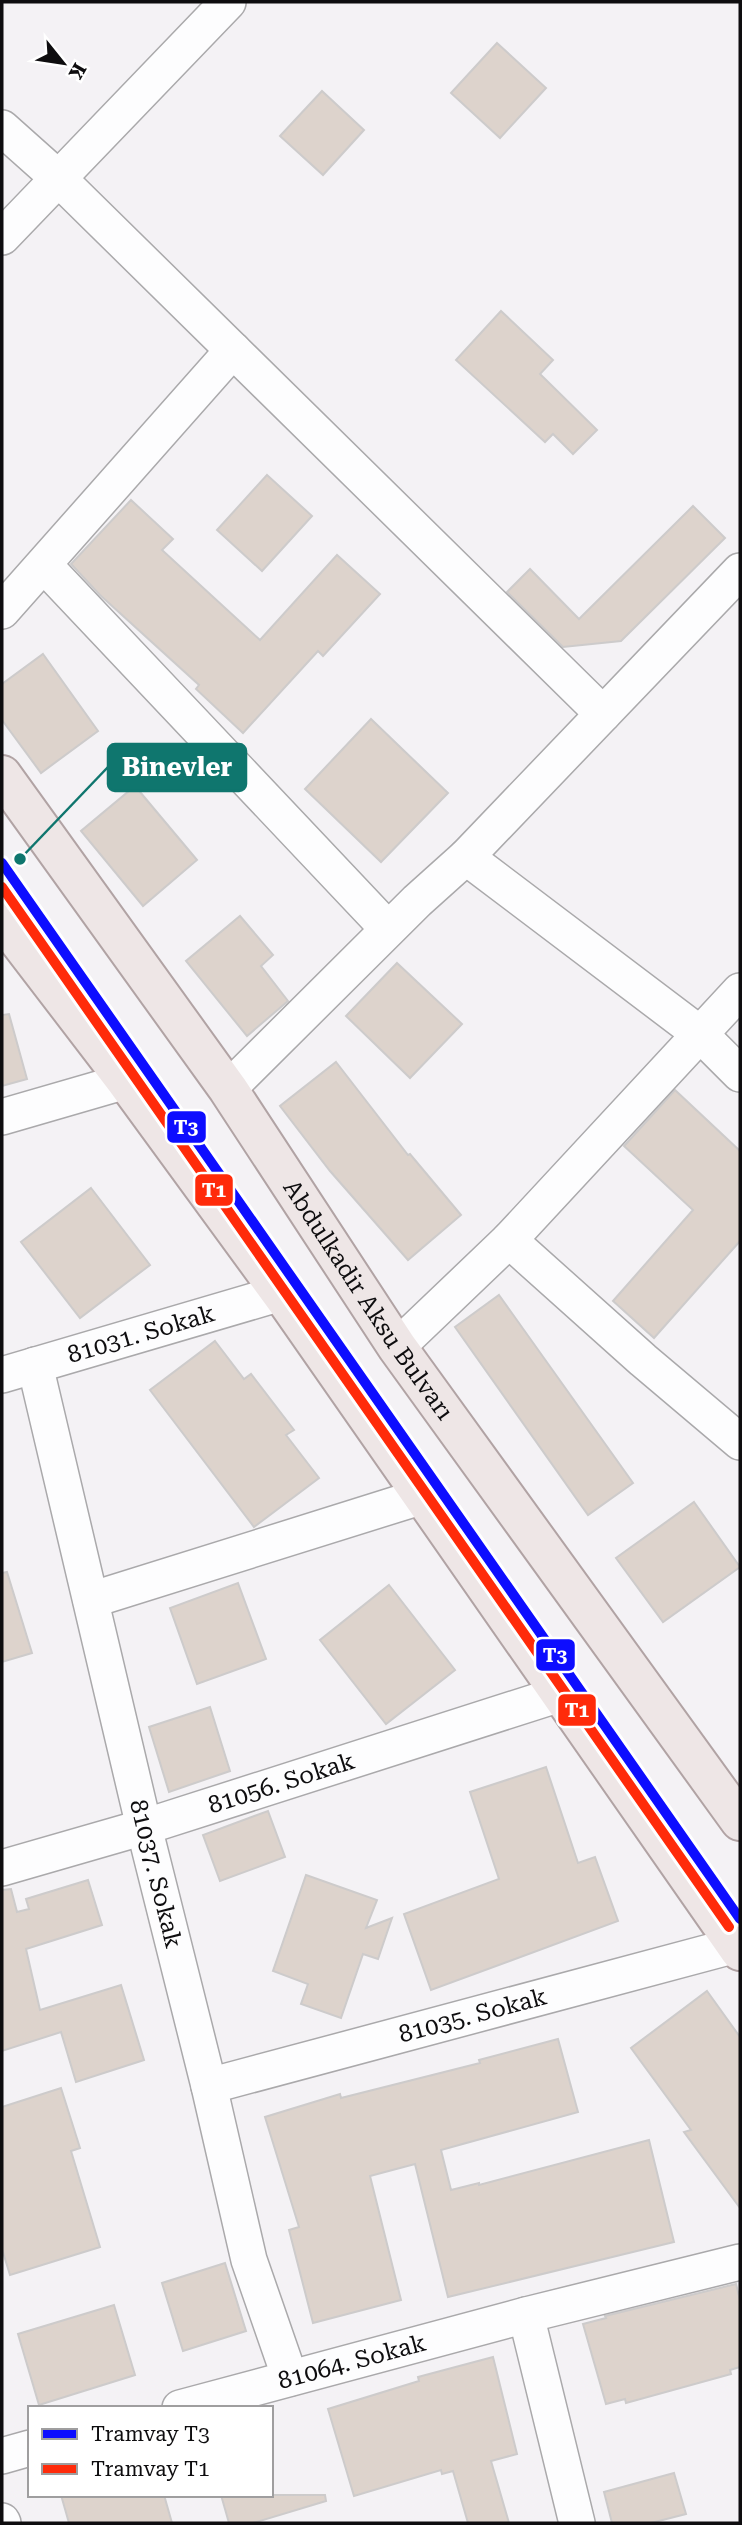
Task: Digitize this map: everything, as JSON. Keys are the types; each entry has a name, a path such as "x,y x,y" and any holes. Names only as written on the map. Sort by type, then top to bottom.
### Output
{"main road":[{"name":"Abdulkadir Aksu Bulvarı","path":"2,775 228,1089 397,1347 740,1821"},
{"path":"2,919 126,1081 281,1293 738,1948"}],"street":[{"path":"2,237 228,2"},
{"path":"2,128 58,178 603,714"},
{"path":"2,611 233,350"},
{"path":"44,565 388,929"},
{"path":"228,1089 388,929 466,857 740,571"},
{"path":"466,857 700,1034 740,1074"},
{"path":"397,1347 509,1240 740,991"},
{"path":"2,1117 126,1081"},
{"path":"509,1240 643,1360 740,1441"},
{"name":"81031. Sokak","path":"2,1375 281,1293"},
{"name":"81037. Sokak","path":"35,1365 249,2260 290,2378"},
{"path":"91,1600 422,1496"},
{"name":"81056. Sokak","path":"2,1868 144,1828 560,1694"},
{"name":"81035. Sokak","path":"209,2086 738,1948"},
{"name":"81064. Sokak","path":"187,2406 526,2315 740,2262"},
{"path":"526,2315 577,2523"},
{"path":"2,2456 28,2449"}],"building":[{"path":"497,43 546,88 500,138 451,93"},
{"path":"322,91 364,130 323,175 280,136"},
{"path":"501,311 553,360 540,374 597,430 573,454 553,434 545,442 456,360"},
{"path":"267,475 312,516 262,571 217,530"},
{"path":"131,500 173,539 162,550 260,640 337,555 380,594 323,656 318,651 243,733 196,689 199,685 100,595 71,564"},
{"path":"693,506 725,538 621,641 563,647 507,592 530,569 579,619"},
{"path":"43,654 98,731 41,773 2,720 2,684"},
{"path":"371,719 448,793 381,862 305,789"},
{"path":"135,786 197,860 143,906 81,831"},
{"path":"240,916 273,955 261,966 288,1001 247,1036 186,961"},
{"path":"397,963 462,1024 410,1078 346,1016"},
{"path":"9,1014 27,1079 2,1086 2,1015"},
{"path":"336,1062 408,1155 410,1154 461,1215 408,1260 330,1171 280,1106"},
{"path":"675,1090 740,1151 740,1241 654,1338 613,1301 693,1210 624,1146"},
{"path":"91,1188 150,1265 80,1318 21,1242"},
{"path":"499,1295 633,1483 588,1515 455,1327"},
{"path":"215,1341 244,1379 251,1374 294,1430 286,1435 319,1478 254,1527 150,1390"},
{"path":"694,1502 740,1567 663,1622 616,1558"},
{"path":"7,1572 32,1653 2,1662 2,1573"},
{"path":"238,1583 266,1659 197,1684 170,1608"},
{"path":"389,1585 455,1670 386,1724 320,1640"},
{"path":"210,1707 230,1771 169,1792 149,1727"},
{"path":"546,1767 578,1863 595,1857 618,1921 431,1990 404,1914 499,1879 470,1792"},
{"path":"268,1811 285,1857 220,1881 203,1835"},
{"path":"306,1875 377,1900 366,1928 392,1918 378,1959 363,1954 341,2018 301,2004 308,1984 273,1971"},
{"path":"88,1880 102,1925 26,1949 40,2010 121,1985 144,2060 76,2082 61,2032 2,2051 2,1890 11,1889 17,1912 29,1909 26,1899"},
{"path":"707,1991 740,2037 740,2208 684,2132 691,2130 631,2048"},
{"path":"558,2039 578,2112 441,2150 451,2190 649,2140 674,2242 448,2297 415,2164 370,2176 401,2300 313,2323 289,2230 299,2227 265,2117 340,2094 341,2098 480,2063 479,2060"},
{"path":"61,2088 80,2148 71,2151 100,2247 10,2275 2,2249 2,2107"},
{"path":"225,2263 246,2331 183,2351 162,2283"},
{"path":"736,2284 740,2300 740,2367 730,2370 731,2374 626,2403 625,2399 606,2404 583,2324 606,2318 605,2316"},
{"path":"114,2305 135,2375 39,2405 18,2334"},
{"path":"493,2357 517,2454 491,2461 509,2523 468,2523 453,2471 442,2474 441,2470 354,2496 328,2409 419,2381 418,2377"},
{"path":"674,2473 686,2514 651,2523 612,2523 604,2492"},
{"path":"325,2495 326,2501 253,2523 229,2523 222,2497"},
{"path":"62,2497 165,2497 172,2523 69,2523"}],"tram line":[{"name":"T3","path":"2,863 740,1919"},
{"name":"T1","path":"2,887 729,1927"}],"place":[{"name":"Binevler","path":"20,859"}]}
